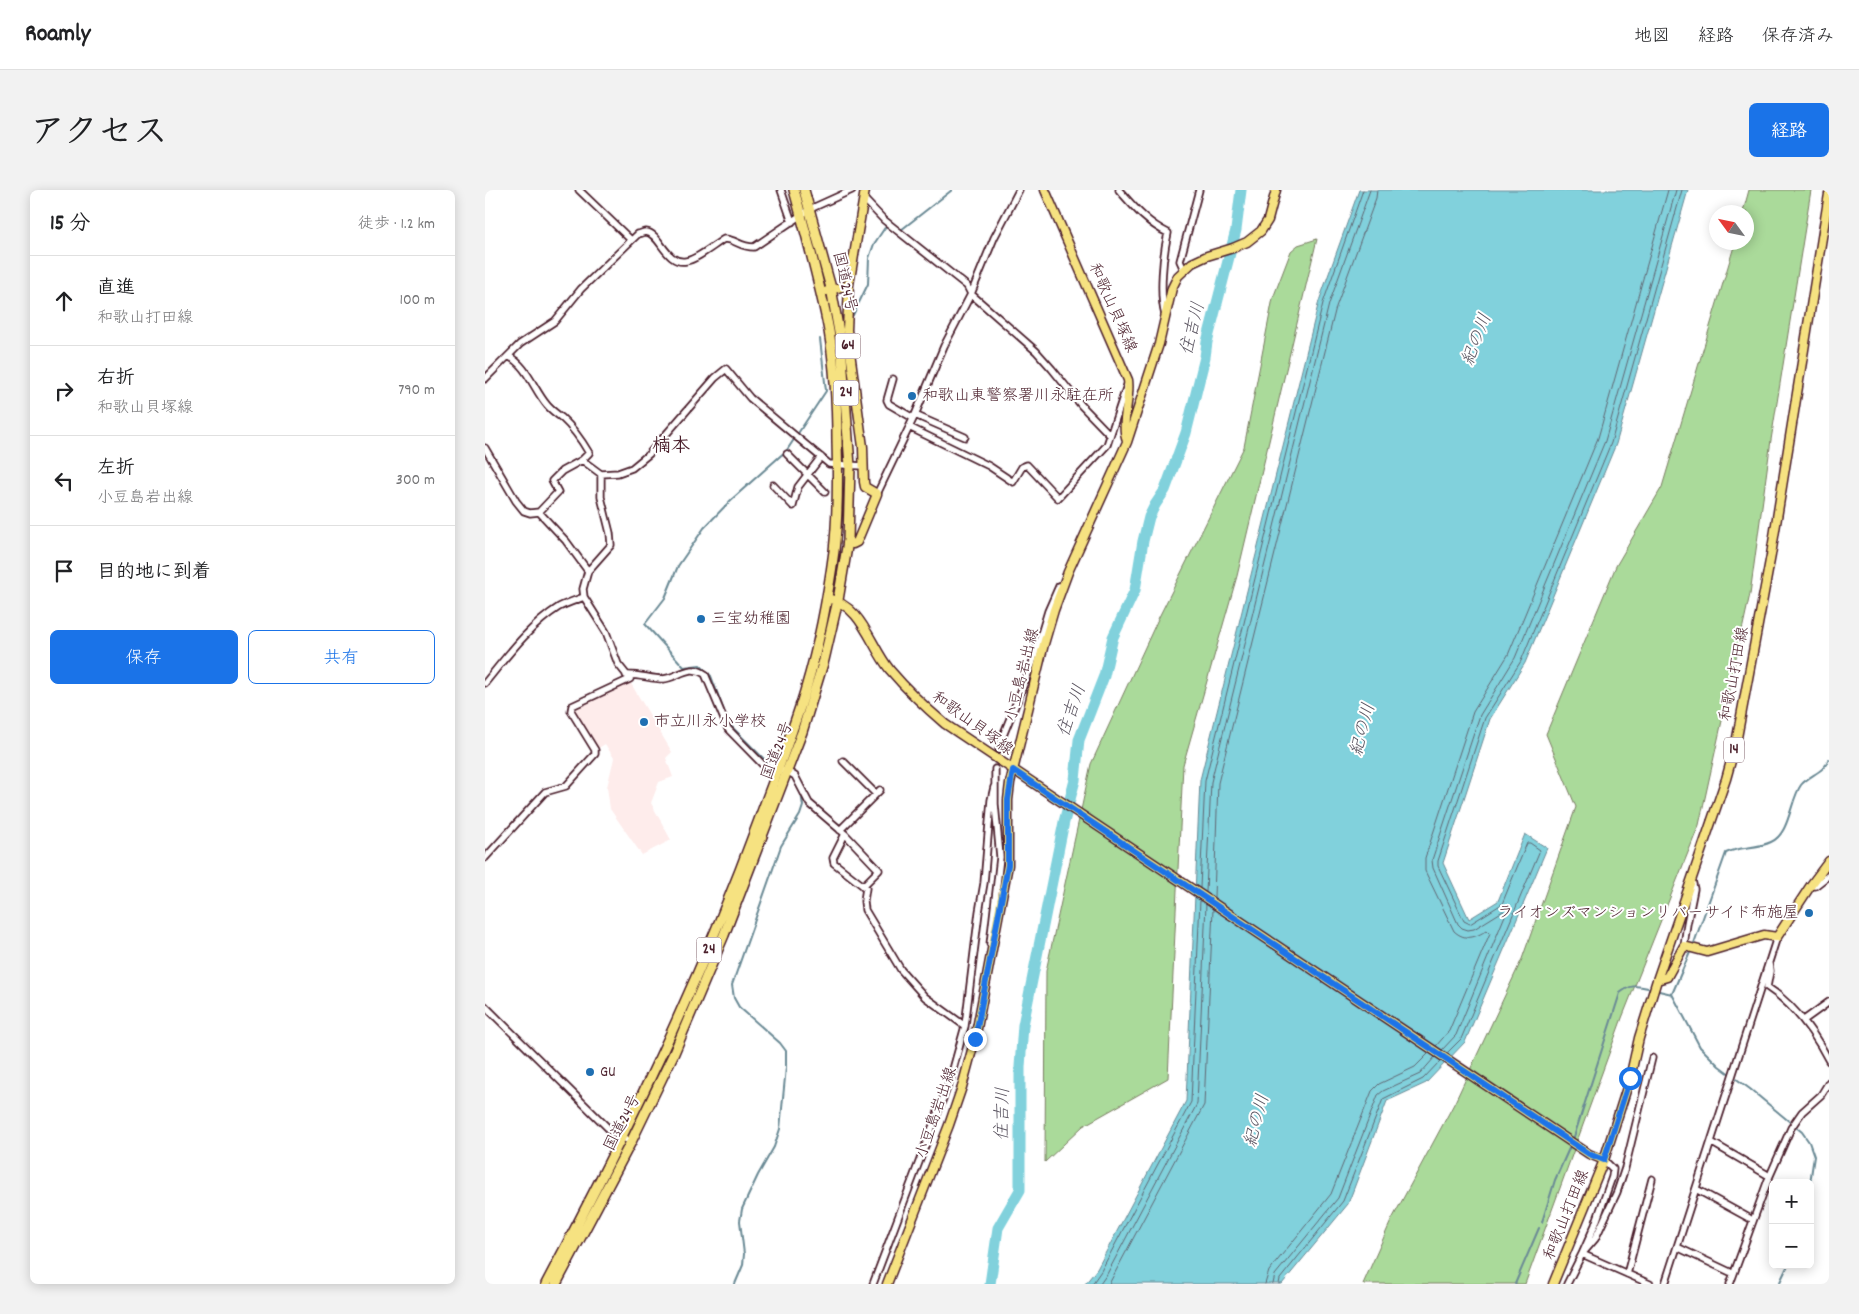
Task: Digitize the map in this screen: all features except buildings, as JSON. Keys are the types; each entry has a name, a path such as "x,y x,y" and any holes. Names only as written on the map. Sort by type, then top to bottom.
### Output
{"highway":[{"name":"国道24号","path":"556,1284 631,1142 674,1053 724,935 782,771 806,689 827,598 834,550 838,489 837,400 829,334 821,293 794,190"},
{"name":"国道24号","path":"546,1284 600,1182 687,1001 782,771 802,732 825,660 838,600 847,543 850,466 841,343 831,288 804,190"}],"main road":[{"name":"64","path":"865,190 847,301 848,345 863,447 863,477 865,487 877,494"},
{"name":"和歌山貝塚線","path":"1045,190 1128,380 1129,390 1125,430 1127,442"},
{"name":"小豆島岩出線","path":"887,1284 949,1125 975,1039 1008,865 1008,800 1013,770 1044,644 1068,572 1127,442 1159,344 1173,288 1178,276 1192,263 1247,242 1261,231 1268,220 1276,190"},
{"name":"和歌山打田線","path":"1553,1284 1604,1160 1630,1078 1639,1038 1657,980 1736,742 1771,555 1829,194"},
{"path":"821,293 831,288 849,285"},
{"path":"847,543 853,544 857,542 877,494"},
{"path":"827,598 838,600"},
{"name":"和歌山貝塚線","path":"838,600 854,612 888,668 914,697 945,724 1589,1154 1604,1160"},
{"path":"1657,980 1667,977 1687,946 1707,952 1764,935 1777,937 1782,927 1829,861"}],"street":[{"path":"579,190 631,240"},
{"path":"781,190 792,222"},
{"path":"485,379 520,344 555,321 581,289 638,234 645,232 651,234 670,256 681,262 688,261 724,239 730,239 744,247 754,247 810,209 852,190"},
{"path":"877,494 914,416 944,346 971,294 994,238 1019,190"},
{"path":"1119,190 1140,214 1156,227 1168,232 1164,249 1163,272 1163,308 1165,317"},
{"path":"1184,270 1180,260 1199,190"},
{"path":"864,199 883,220 967,286 971,294 1036,351 1081,405 1110,435"},
{"path":"485,448 516,501 524,511 530,513 539,512 557,492 552,481 562,471 582,460 589,453 567,423 546,404 514,359 508,356"},
{"path":"582,460 601,474 618,473 632,468 649,454 715,378 726,369 750,398 829,464 863,466"},
{"path":"893,379 887,400 889,404 965,437"},
{"path":"909,427 989,466 1013,482 1022,467 1027,465 1058,498 1107,445 1128,380"},
{"path":"787,454 825,492"},
{"path":"773,485 793,506 798,487 821,457"},
{"path":"485,858 545,792 566,786 595,754 595,750 571,710 572,706 630,679 618,664 606,632 584,597 583,589 588,571 611,545 611,533 601,497 601,474"},
{"path":"539,512 566,541 588,571"},
{"path":"999,748 1032,664 1048,611 1061,581 1068,572"},
{"path":"485,683 518,643 540,622 559,607 584,597"},
{"path":"626,675 664,679 687,670 701,671 705,674 728,729 768,770 782,771 795,776 809,803 842,832 879,870 863,886"},
{"path":"843,761 878,792 842,832 833,858 835,863 866,888 865,910 901,970 925,997 965,1026"},
{"path":"991,961 990,935 1000,857 994,787 995,768"},
{"path":"873,1284 949,1080 965,1026 979,912 985,883 991,800 994,787"},
{"path":"1811,885 1815,886 1829,875"},
{"path":"1687,946 1687,924 1694,889 1692,877"},
{"path":"1665,1284 1777,937"},
{"path":"1768,962 1770,971 1767,987 1804,1020 1827,1052 1829,1060"},
{"path":"1804,1020 1829,1002"},
{"path":"485,1006 611,1131 631,1142"},
{"path":"1582,1254 1595,1238 1617,1192 1653,1058"},
{"path":"1730,1284 1768,1180 1791,1128 1801,1112 1821,1095 1829,1082"},
{"path":"1711,1142 1765,1174"},
{"path":"1567,1284 1595,1225 1612,1177 1613,1169 1604,1160"},
{"path":"1627,1284 1652,1179"},
{"path":"1696,1189 1749,1218"},
{"path":"1677,1247 1730,1272"},
{"path":"1582,1254 1650,1284"}],"shaded area":[{"path":"630,682 672,752 666,758 673,777 659,782 651,803 671,840 642,855 610,809 607,787 614,758 605,744 597,749 573,710 574,707"}],"green space":[{"path":"1749,190 1811,190 1771,440 1750,594 1699,825 1622,1018 1525,1284 1363,1284 1391,1221 1455,1102 1522,959 1576,807 1546,734 1616,566 1662,487 1733,250 1754,250 1754,205 1745,205"},
{"path":"1317,239 1237,576 1183,765 1168,1078 1083,1126 1045,1162 1046,971 1091,764 1158,619 1244,447 1273,298 1291,251 1298,245"}],"water":[{"name":"紀の川","path":"1359,190 1688,190 1616,444 1525,663 1490,719 1443,863 1469,919 1498,901 1525,834 1547,848 1465,1042 1426,1083 1387,1101 1348,1204 1282,1284 1085,1284 1097,1269 1186,1101 1200,780 1319,301"}],"waterway":[{"path":"901,230 952,190"},
{"name":"住吉川","path":"990,1284 998,1228 1020,1190 1020,1067 1023,1025 1064,822 1075,780 1079,740 1104,676 1113,637 1135,590 1149,517 1165,490 1186,433 1236,230 1241,190"},
{"path":"853,315 868,284 869,258 874,244 888,223"},
{"path":"768,763 729,724 711,676 700,665 684,667 645,624 665,598 678,566 704,528 731,500 787,450 826,391 820,339"},
{"path":"1693,946 1726,853 1766,844 1777,838 1786,824 1797,791 1801,785 1824,767 1829,759"},
{"path":"735,1284 743,1265 744,1254 740,1221 742,1209 774,1147 780,1129 786,1051 780,1043 739,1007 734,998 732,985 781,846 800,815 803,806 801,793 795,783"},
{"path":"1672,994 1691,950"},
{"path":"1573,1140 1620,993 1633,986 1648,988"},
{"path":"1659,991 1672,994 1700,1047 1719,1066 1802,1132 1809,1142 1814,1156 1811,1179"},
{"path":"1542,1222 1555,1180 1571,1144"},
{"path":"1515,1284 1539,1228"},
{"path":"1779,1284 1786,1269"}],"tunnel":[{"path":"995,769 999,749"}],"place":[{"name":"和歌山東警察署川永駐在所","path":"912,396"},
{"name":"三宝幼稚園","path":"701,619"},
{"name":"市立川永小学校","path":"644,722"},
{"name":"ライオンズマンションリバーサイド布施屋","path":"1809,913"},
{"name":"GU","path":"590,1072"}],"district":[{"name":"楠本","path":"671,447"}],"route":[{"path":"975,1039 1008,865 1008,800 1013,770 1589,1154 1604,1160 1630,1078"}]}
